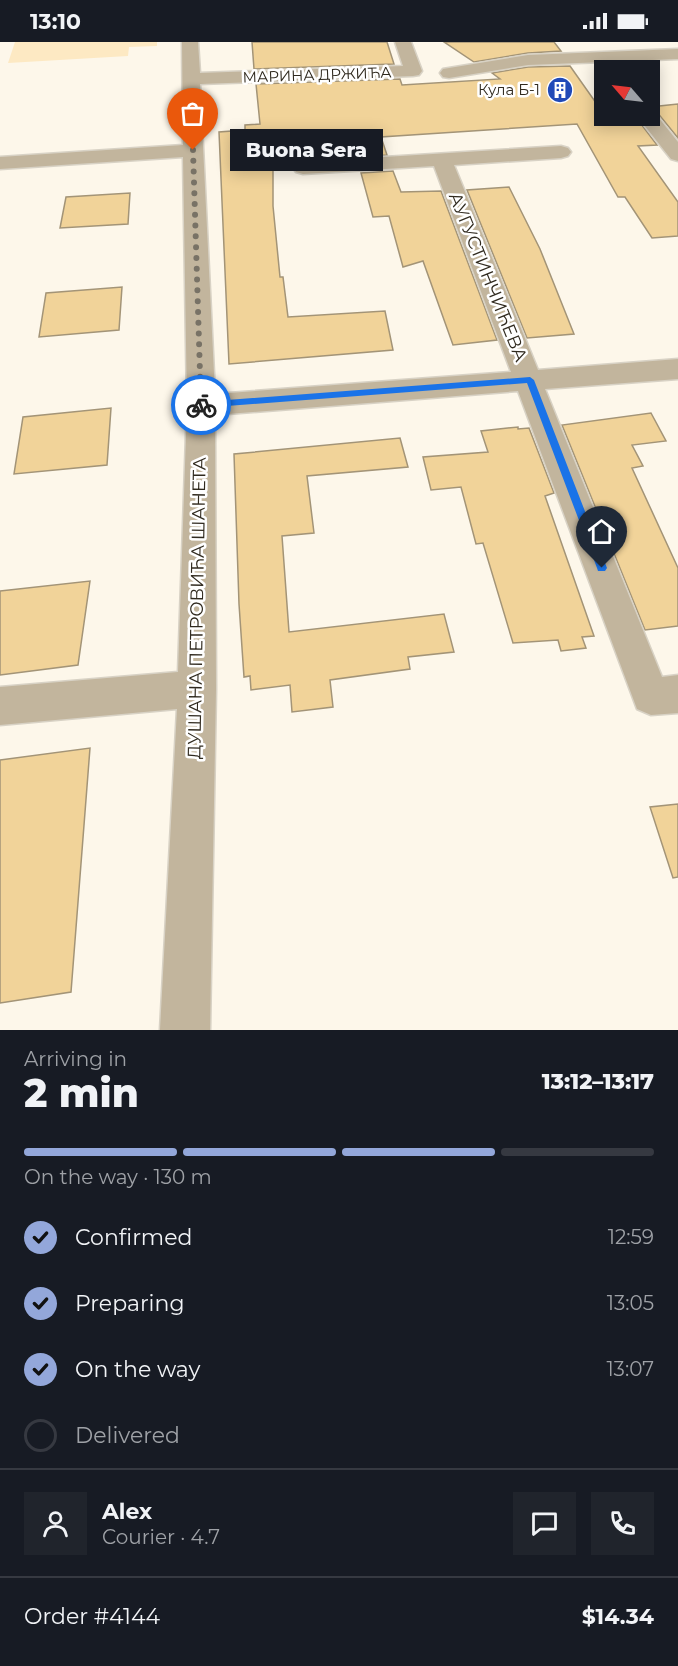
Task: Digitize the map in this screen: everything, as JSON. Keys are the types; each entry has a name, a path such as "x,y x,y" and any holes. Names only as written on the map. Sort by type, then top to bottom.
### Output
{"street":[{"name":"ДУШАНА ПЕТРОВИЋА ШАНЕТА","path":"185,1030 197,689 201,406 190,42"},
{"name":"МАРИНА ДРЖИЋА","path":"191,79 413,71 403,42"},
{"path":"635,60 678,54"},
{"path":"449,73 528,60 594,63"},
{"path":"655,126 678,155"},
{"path":"0,163 193,150"},
{"path":"303,168 561,152"},
{"name":"АУГУСТИНЧИЋЕВА","path":"442,160 530,380 665,695"},
{"path":"201,406 678,369"},
{"path":"0,706 197,689"}],"shaded area":[{"path":"15,42 157,42 157,46 129,47 128,56 8,63"}],"building":[{"path":"252,42 387,42 394,64 254,69"},
{"path":"444,42 554,42 561,51 528,53 474,62"},
{"path":"570,66 594,100 594,126 643,126 657,145 638,146 678,202 678,236 652,238 625,197 618,197 577,124 381,137 387,155 356,156 351,140 273,145 273,206 280,277 283,277 288,317 385,311 393,350 229,364 219,132 245,130 245,125 260,124 256,84 400,79 402,85 500,79 492,73 528,67"},
{"path":"678,104 678,138 660,116 660,106"},
{"path":"393,171 401,192 441,191 497,340 453,345 423,261 403,267 389,216 373,217 361,173"},
{"path":"509,187 540,249 574,334 527,338 467,190"},
{"path":"130,193 128,224 60,228 66,197"},
{"path":"122,287 119,330 39,337 46,293"},
{"path":"111,408 107,465 14,474 23,417"},
{"path":"651,413 666,441 632,445 643,466 632,468 678,568 678,626 645,630 562,425"},
{"path":"518,427 518,429 529,428 554,493 545,496 594,636 582,637 586,648 561,651 558,640 513,643 483,543 476,544 461,487 431,490 423,457 488,452 481,431"},
{"path":"400,438 408,467 307,476 314,533 282,536 289,632 444,614 454,652 408,657 410,669 330,680 333,707 292,712 290,685 251,690 250,676 244,677 234,454"},
{"path":"90,581 78,665 0,675 0,591"},
{"path":"90,748 71,992 0,1003 0,760"},
{"path":"678,804 678,877 673,878 650,807"}],"way so far":[{"path":"193,150 201,405"}],"place":[{"name":"Кула Б-1","path":"560,90"},
{"name":"Buona Sera","path":"193,150"}],"route":[{"path":"201,405 530,380 602,568"}]}
